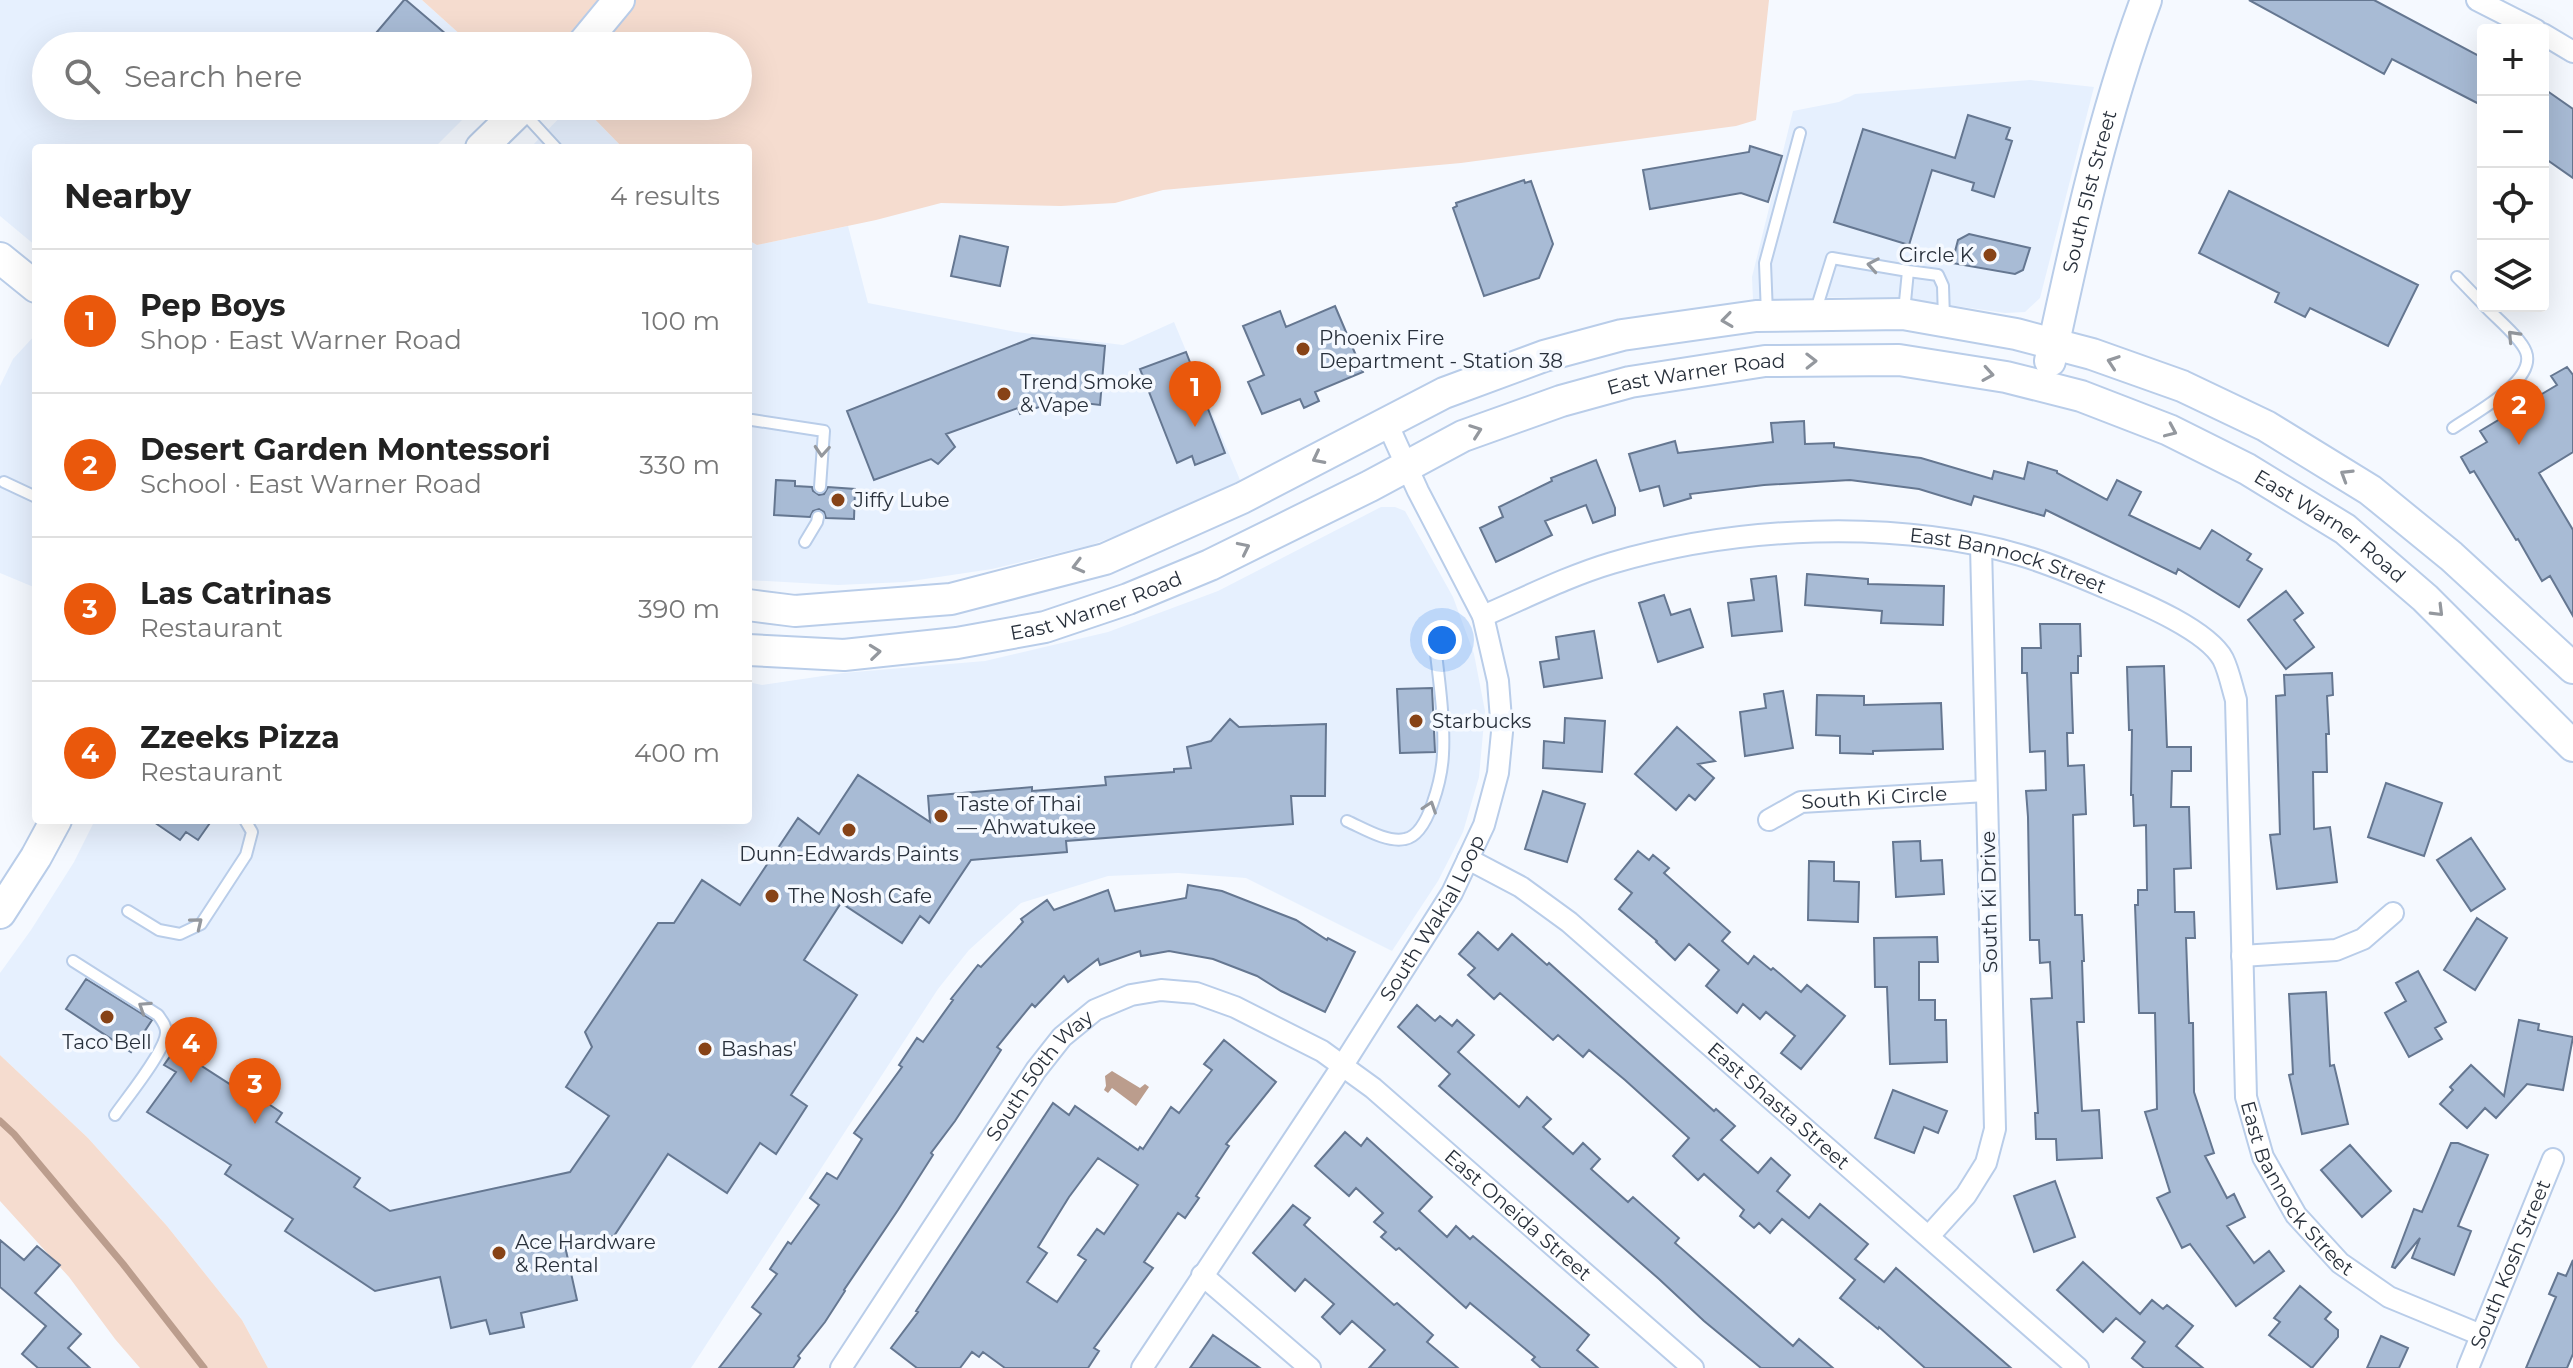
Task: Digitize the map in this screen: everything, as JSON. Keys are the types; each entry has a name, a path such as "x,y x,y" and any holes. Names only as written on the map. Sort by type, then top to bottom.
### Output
{"main road":[{"path":"593,32 619,0"},
{"name":"South 51st Street","path":"2045,387 2101,145 2146,0"},
{"path":"485,144 510,120"},
{"path":"0,258 32,284"},
{"name":"East Warner Road","path":"752,606 795,611 951,599 1105,559 1242,498 1444,393 1544,356 1622,335 1768,316 1903,314 2016,334 2092,354 2182,386 2266,426 2370,490 2451,556 2573,668"},
{"name":"East Warner Road","path":"752,650 844,655 957,643 1045,627 1173,580 1345,499 1463,436 1561,401 1630,382 1765,361 1899,360 2006,377 2081,396 2169,430 2247,469 2345,529 2425,598 2573,746"},
{"path":"2380,559 2409,522"},
{"path":"1152,540 1173,580"},
{"path":"0,913 54,824"}],"street":[{"path":"2477,0 2524,24"},
{"path":"2549,38 2573,52"},
{"name":"South Wakial Loop","path":"1142,1368 1343,1065 1452,893 1484,825 1498,773 1502,732 1498,681 1483,616 1387,423"},
{"name":"East Bannock Street","path":"1483,616 1610,564 1673,548 1740,538 1816,532 1891,533 1981,546 2066,570 2195,631 2222,658 2236,700 2246,1097 2263,1157 2296,1215 2340,1263 2389,1297 2481,1335"},
{"name":"South Ki Drive","path":"1929,1236 1966,1195 1986,1163 1995,1129 1981,546"},
{"name":"South Ki Circle","path":"1769,820 1801,802 1986,791"},
{"name":"East Shasta Street","path":"1468,859 1521,887 1569,922 2078,1368"},
{"path":"2242,956 2336,950 2363,939 2393,913"},
{"name":"South 50th Way","path":"841,1368 1036,1070 1062,1037 1095,1010 1146,992 1196,993 1235,1007 1343,1065"},
{"name":"East Oneida Street","path":"1343,1065 1693,1368"},
{"name":"South Kosh Street","path":"2468,1368 2553,1159"},
{"path":"1202,1275 1310,1368"}],"lane":[{"path":"533,120 553,144"},
{"path":"1768,316 1765,263 1800,133"},
{"path":"1815,315 1832,258 1938,275 1943,286 1945,321"},
{"path":"1903,314 1908,271"},
{"path":"2457,277 2477,298"},
{"path":"2453,428 2514,385 2524,375 2529,362 2526,349 2491,312"},
{"path":"752,420 824,431 820,487"},
{"path":"4,482 32,495"},
{"path":"805,542 818,517"},
{"path":"1347,821 1391,839 1404,840 1416,835 1422,828 1433,802 1443,754 1434,637"},
{"path":"128,911 159,930 180,934 201,924 246,855 252,832 247,824"},
{"path":"73,961 158,1015 164,1024 167,1036 155,1060 115,1115"}],"shaded area":[{"path":"0,0 422,0 457,32 32,32 32,120 462,120 438,144 32,144 32,243 0,216"},
{"path":"422,0 1769,0 1756,120 1736,126 1461,163 1163,190 1115,203 1061,206 941,203 757,245 752,242 752,144 619,144 596,120 752,120 752,32 457,32"},
{"path":"2030,80 2094,87 2040,298 2025,312 2005,313 1913,300 1846,297 1753,300 1752,277 1793,111 1839,102 1855,94"},
{"path":"557,120 596,120 619,144 534,144"},
{"path":"848,226 868,303 1016,332 1123,345 1174,322 1240,480 1171,516 1091,545 992,569 905,582 838,585 752,580 752,242 757,245"},
{"path":"32,338 32,586 0,573 0,386 13,359"},
{"path":"1381,507 1395,507 1405,511 1453,597 1474,654 1485,711 1479,777 1463,832 1438,881 1392,951 1246,878 1178,873 1108,876 1021,903 969,950 938,989 691,1368 268,1368 242,1320 167,1226 88,1138 0,1055 0,973 74,862 93,824 752,824 752,683 762,685 843,673 985,661 1108,632 1218,591"},
{"path":"0,1055 88,1138 167,1226 242,1320 268,1368 140,1368 115,1339 69,1277 0,1201"},
{"path":"1112,1071 1140,1088 1145,1084 1149,1087 1136,1106 1112,1088 1108,1093 1104,1090 1105,1076"}],"building":[{"path":"406,0 444,32 377,32"},
{"path":"2249,0 2374,0 2477,55 2477,103 2392,59 2384,74"},
{"path":"2549,92 2573,109 2573,178 2549,161"},
{"path":"1968,115 2010,128 2006,139 2012,141 1994,197 1972,190 1974,183 1932,170 1909,245 1834,222 1863,129 1955,158"},
{"path":"1750,146 1782,156 1768,202 1741,193 1650,209 1643,170 1749,152"},
{"path":"1524,180 1525,183 1531,181 1553,244 1539,278 1484,296 1453,208 1457,206 1456,203"},
{"path":"2229,191 2418,285 2388,346 2310,308 2305,317 2275,302 2279,293 2199,253"},
{"path":"1969,234 2030,248 2023,270 2015,274 1952,263 1958,240"},
{"path":"960,236 1008,247 1000,286 951,276"},
{"name":"Phoenix Fire Department - Station 38","path":"1335,306 1363,372 1315,392 1319,401 1304,408 1300,399 1262,414 1248,382 1264,375 1243,326 1280,311 1286,327"},
{"path":"1032,338 1105,346 1100,405 1058,400 1020,414 1018,408 946,434 955,447 938,464 931,459 874,480 847,411"},
{"path":"1186,352 1225,453 1195,465 1192,456 1177,463 1140,369"},
{"path":"2567,367 2573,375 2573,452 2539,473 2573,530 2573,616 2550,576 2542,581 2474,471 2470,473 2461,457 2487,442 2480,431 2557,385 2551,376"},
{"path":"1804,421 1805,444 1834,443 1834,447 1921,458 1992,479 1994,471 2024,479 2028,462 2057,471 2107,500 2117,480 2141,492 2129,515 2200,549 2212,530 2251,554 2247,560 2262,569 2239,607 2178,569 2176,574 2046,510 2044,516 1974,496 1971,505 1919,489 1850,480 1764,485 1690,494 1691,498 1664,506 1659,486 1640,491 1629,454 1675,441 1678,453 1773,442 1771,423"},
{"path":"1596,460 1615,515 1593,523 1586,505 1545,521 1552,535 1496,562 1480,528 1503,517 1499,507 1552,481 1551,478"},
{"path":"776,480 795,481 795,486 812,487 819,495 824,494 828,487 855,489 854,519 826,518 819,509 813,511 810,517 774,515"},
{"path":"1807,574 1868,579 1868,584 1944,586 1943,625 1881,623 1882,611 1805,605"},
{"path":"1776,576 1782,631 1732,636 1728,603 1754,600 1751,579"},
{"path":"2286,591 2303,613 2294,620 2314,647 2286,669 2248,620"},
{"path":"1664,595 1671,615 1690,609 1703,647 1658,662 1639,603"},
{"path":"2040,624 2080,624 2078,673 2071,673 2073,733 2067,733 2068,766 2084,765 2086,814 2073,815 2075,915 2082,915 2084,961 2084,1022 2077,1022 2082,1111 2099,1110 2102,1158 2057,1160 2056,1139 2036,1139 2035,1113 2038,1113 2031,999 2052,998 2050,962 2040,963 2039,940 2030,940 2026,791 2046,790 2045,751 2030,752 2027,673 2022,673 2022,648 2041,648"},
{"path":"1594,631 1602,678 1544,687 1540,662 1559,659 1556,637"},
{"path":"2164,666 2167,747 2191,747 2191,771 2172,771 2171,807 2189,807 2191,868 2174,869 2175,912 2194,912 2195,938 2186,938 2189,1023 2193,1023 2194,1092 2214,1153 2205,1156 2227,1198 2234,1194 2245,1217 2227,1226 2254,1263 2269,1251 2284,1271 2236,1306 2190,1244 2182,1248 2157,1198 2170,1192 2145,1112 2157,1109 2155,1013 2139,1013 2135,905 2138,905 2138,890 2147,890 2146,825 2134,826 2127,667"},
{"path":"2332,673 2333,695 2327,696 2327,772 2313,772 2314,829 2330,827 2337,882 2277,889 2270,835 2280,834 2276,696 2285,695 2284,675"},
{"name":"Starbucks","path":"1432,688 1435,752 1400,753 1397,689"},
{"path":"1783,691 1793,748 1745,756 1740,712 1766,708 1764,694"},
{"path":"1817,695 1864,696 1864,705 1941,703 1943,749 1840,753 1840,736 1816,735"},
{"path":"1565,718 1605,721 1602,772 1543,768 1544,741 1564,743"},
{"path":"1230,719 1239,727 1326,724 1325,796 1291,796 1293,824 1066,841 1067,852 971,860 929,923 920,916 902,943 841,903 804,960 857,995 791,1095 807,1106 776,1154 760,1143 727,1193 668,1154 614,1236 565,1246 577,1300 521,1313 524,1327 490,1334 486,1320 451,1328 440,1277 375,1291 285,1231 293,1219 225,1174 231,1165 147,1112 176,1072 164,1065 178,1045 197,1058 194,1061 259,1103 261,1099 282,1113 276,1122 360,1178 354,1187 390,1211 570,1172 609,1116 566,1087 592,1047 585,1032 658,923 674,923 702,880 740,905 798,818 819,834 858,775 930,822 928,796 1032,787 1032,791 1106,785 1105,777 1191,768 1187,747 1211,741"},
{"path":"1677,727 1715,761 1698,764 1714,778 1695,800 1689,795 1676,810 1635,774"},
{"path":"2386,783 2442,803 2424,856 2368,837"},
{"path":"1543,791 1585,804 1567,862 1525,849"},
{"path":"157,824 209,824 198,840 186,832 180,840"},
{"path":"2471,838 2505,889 2471,911 2437,860"},
{"path":"1920,841 1921,861 1942,860 1944,894 1896,897 1893,842"},
{"path":"1638,851 1649,860 1653,855 1669,868 1664,873 1730,932 1722,941 1748,964 1754,956 1801,992 1807,985 1845,1016 1801,1069 1781,1053 1795,1036 1766,1012 1760,1019 1743,1004 1737,1013 1706,986 1719,970 1689,944 1675,960 1619,909 1632,893 1615,879"},
{"path":"1809,861 1834,862 1834,881 1859,882 1858,922 1808,920"},
{"path":"1188,885 1222,891 1296,920 1327,940 1355,952 1325,1012 1257,976 1213,959 1169,951 1141,956 1140,951 1100,965 1098,959 1068,982 1064,976 1035,1007 1032,1004 997,1047 1001,1050 793,1368 719,1368 761,1314 752,1307 777,1274 770,1269 819,1205 810,1198 827,1173 837,1179 862,1139 854,1133 902,1067 899,1065 917,1038 923,1042 978,965 981,967 1023,922 1021,919 1047,900 1054,910 1108,890 1115,911 1186,898"},
{"path":"2477,918 2507,938 2475,990 2444,970"},
{"path":"1478,932 1498,950 1512,934 1547,965 1549,963 1714,1111 1716,1109 1735,1126 1721,1140 1758,1173 1771,1158 1790,1175 1777,1191 1809,1218 1820,1204 1868,1244 1855,1259 1884,1282 1896,1268 2011,1368 1925,1368 1879,1327 1840,1298 1855,1280 1782,1219 1770,1233 1759,1223 1754,1228 1740,1216 1744,1210 1704,1174 1698,1180 1673,1156 1689,1138 1625,1080 1589,1050 1583,1057 1558,1035 1553,1040 1500,993 1494,999 1468,975 1475,968 1459,954"},
{"path":"1937,937 1938,962 1919,962 1919,1000 1935,1000 1935,1020 1946,1020 1947,1062 1890,1064 1887,987 1875,987 1874,938"},
{"path":"2418,971 2446,1022 2435,1028 2442,1039 2409,1057 2385,1013 2406,1001 2396,983"},
{"path":"86,979 152,1020 131,1052 66,1009"},
{"path":"2326,992 2330,1066 2334,1065 2348,1124 2302,1134 2289,1075 2293,1074 2289,994"},
{"path":"1417,1005 1435,1021 1440,1016 1452,1026 1457,1020 1474,1035 1458,1052 1519,1107 1527,1097 1551,1119 1543,1127 1573,1154 1583,1143 1600,1159 1591,1169 1628,1202 1633,1197 1679,1238 1675,1243 1793,1346 1799,1339 1833,1368 1761,1368 1704,1321 1439,1086 1450,1074 1398,1027"},
{"path":"2519,1020 2539,1024 2538,1030 2573,1037 2563,1090 2527,1084 2496,1118 2485,1108 2467,1128 2440,1104 2453,1090 2450,1087 2471,1065 2504,1096"},
{"path":"1224,1040 1276,1082 1226,1144 1229,1146 1185,1218 1178,1213 1144,1262 1153,1268 1094,1348 1099,1351 1088,1368 1005,1368 983,1352 979,1357 972,1352 960,1368 917,1368 891,1348 918,1312 1053,1103 1069,1115 1075,1106 1138,1150 1140,1147 1143,1149 1171,1107 1179,1113 1212,1070 1204,1064","holes":["1098,1158 1138,1185 1104,1234 1097,1229 1078,1255 1086,1260 1057,1302 1027,1282 1047,1253 1038,1247"]},
{"path":"1893,1090 1947,1111 1938,1133 1924,1127 1914,1153 1875,1138"},
{"path":"1345,1132 1361,1146 1367,1138 1432,1197 1419,1211 1447,1237 1456,1226 1470,1239 1473,1236 1589,1335 1577,1350 1598,1368 1541,1368 1532,1360 1535,1357 1470,1303 1466,1308 1399,1248 1396,1250 1381,1237 1386,1232 1374,1222 1383,1213 1356,1188 1349,1196 1315,1166"},
{"path":"2451,1143 2488,1155 2458,1226 2471,1231 2454,1275 2412,1258 2420,1238 2395,1268 2392,1267 2414,1209 2422,1212"},
{"path":"2350,1145 2391,1191 2362,1217 2321,1170"},
{"path":"2055,1181 2075,1237 2034,1252 2014,1196"},
{"path":"1293,1205 1310,1218 1304,1225 1394,1305 1397,1303 1433,1335 1427,1342 1458,1368 1369,1368 1385,1350 1352,1321 1340,1334 1322,1317 1334,1304 1305,1279 1295,1291 1253,1253"},
{"path":"0,1240 24,1260 37,1246 60,1265 35,1293 81,1334 68,1348 90,1368 38,1368 22,1354 46,1326 0,1287"},
{"path":"2573,1260 2573,1354 2567,1368 2526,1368 2556,1297 2549,1294 2558,1273 2566,1276"},
{"path":"2083,1262 2140,1314 2152,1300 2163,1309 2167,1305 2193,1326 2176,1346 2203,1368 2144,1368 2132,1358 2145,1342 2116,1318 2103,1332 2057,1290"},
{"path":"2300,1286 2331,1312 2325,1319 2338,1330 2338,1337 2312,1368 2269,1335 2280,1322 2274,1318"},
{"path":"1213,1335 1260,1368 1190,1368"},
{"path":"2381,1336 2408,1348 2399,1368 2367,1368"}],"waterway":[{"path":"0,1121 123,1264 204,1368"}],"place":[{"name":"Circle K","path":"1990,255"},
{"name":"Phoenix Fire Department - Station 38","path":"1303,349"},
{"name":"Trend Smoke & Vape","path":"1004,394"},
{"name":"Pep Boys","path":"1195,427"},
{"name":"Desert Garden Montessori","path":"2519,445"},
{"name":"Jiffy Lube","path":"838,500"},
{"name":"Starbucks","path":"1416,721"},
{"name":"Taste of Thai — Ahwatukee","path":"941,816"},
{"name":"Dunn-Edwards Paints","path":"849,830"},
{"name":"The Nosh Cafe","path":"772,896"},
{"name":"Taco Bell","path":"107,1017"},
{"name":"Bashas'","path":"705,1049"},
{"name":"Zzeeks Pizza","path":"191,1083"},
{"name":"Las Catrinas","path":"255,1124"},
{"name":"Ace Hardware & Rental","path":"499,1253"}]}
